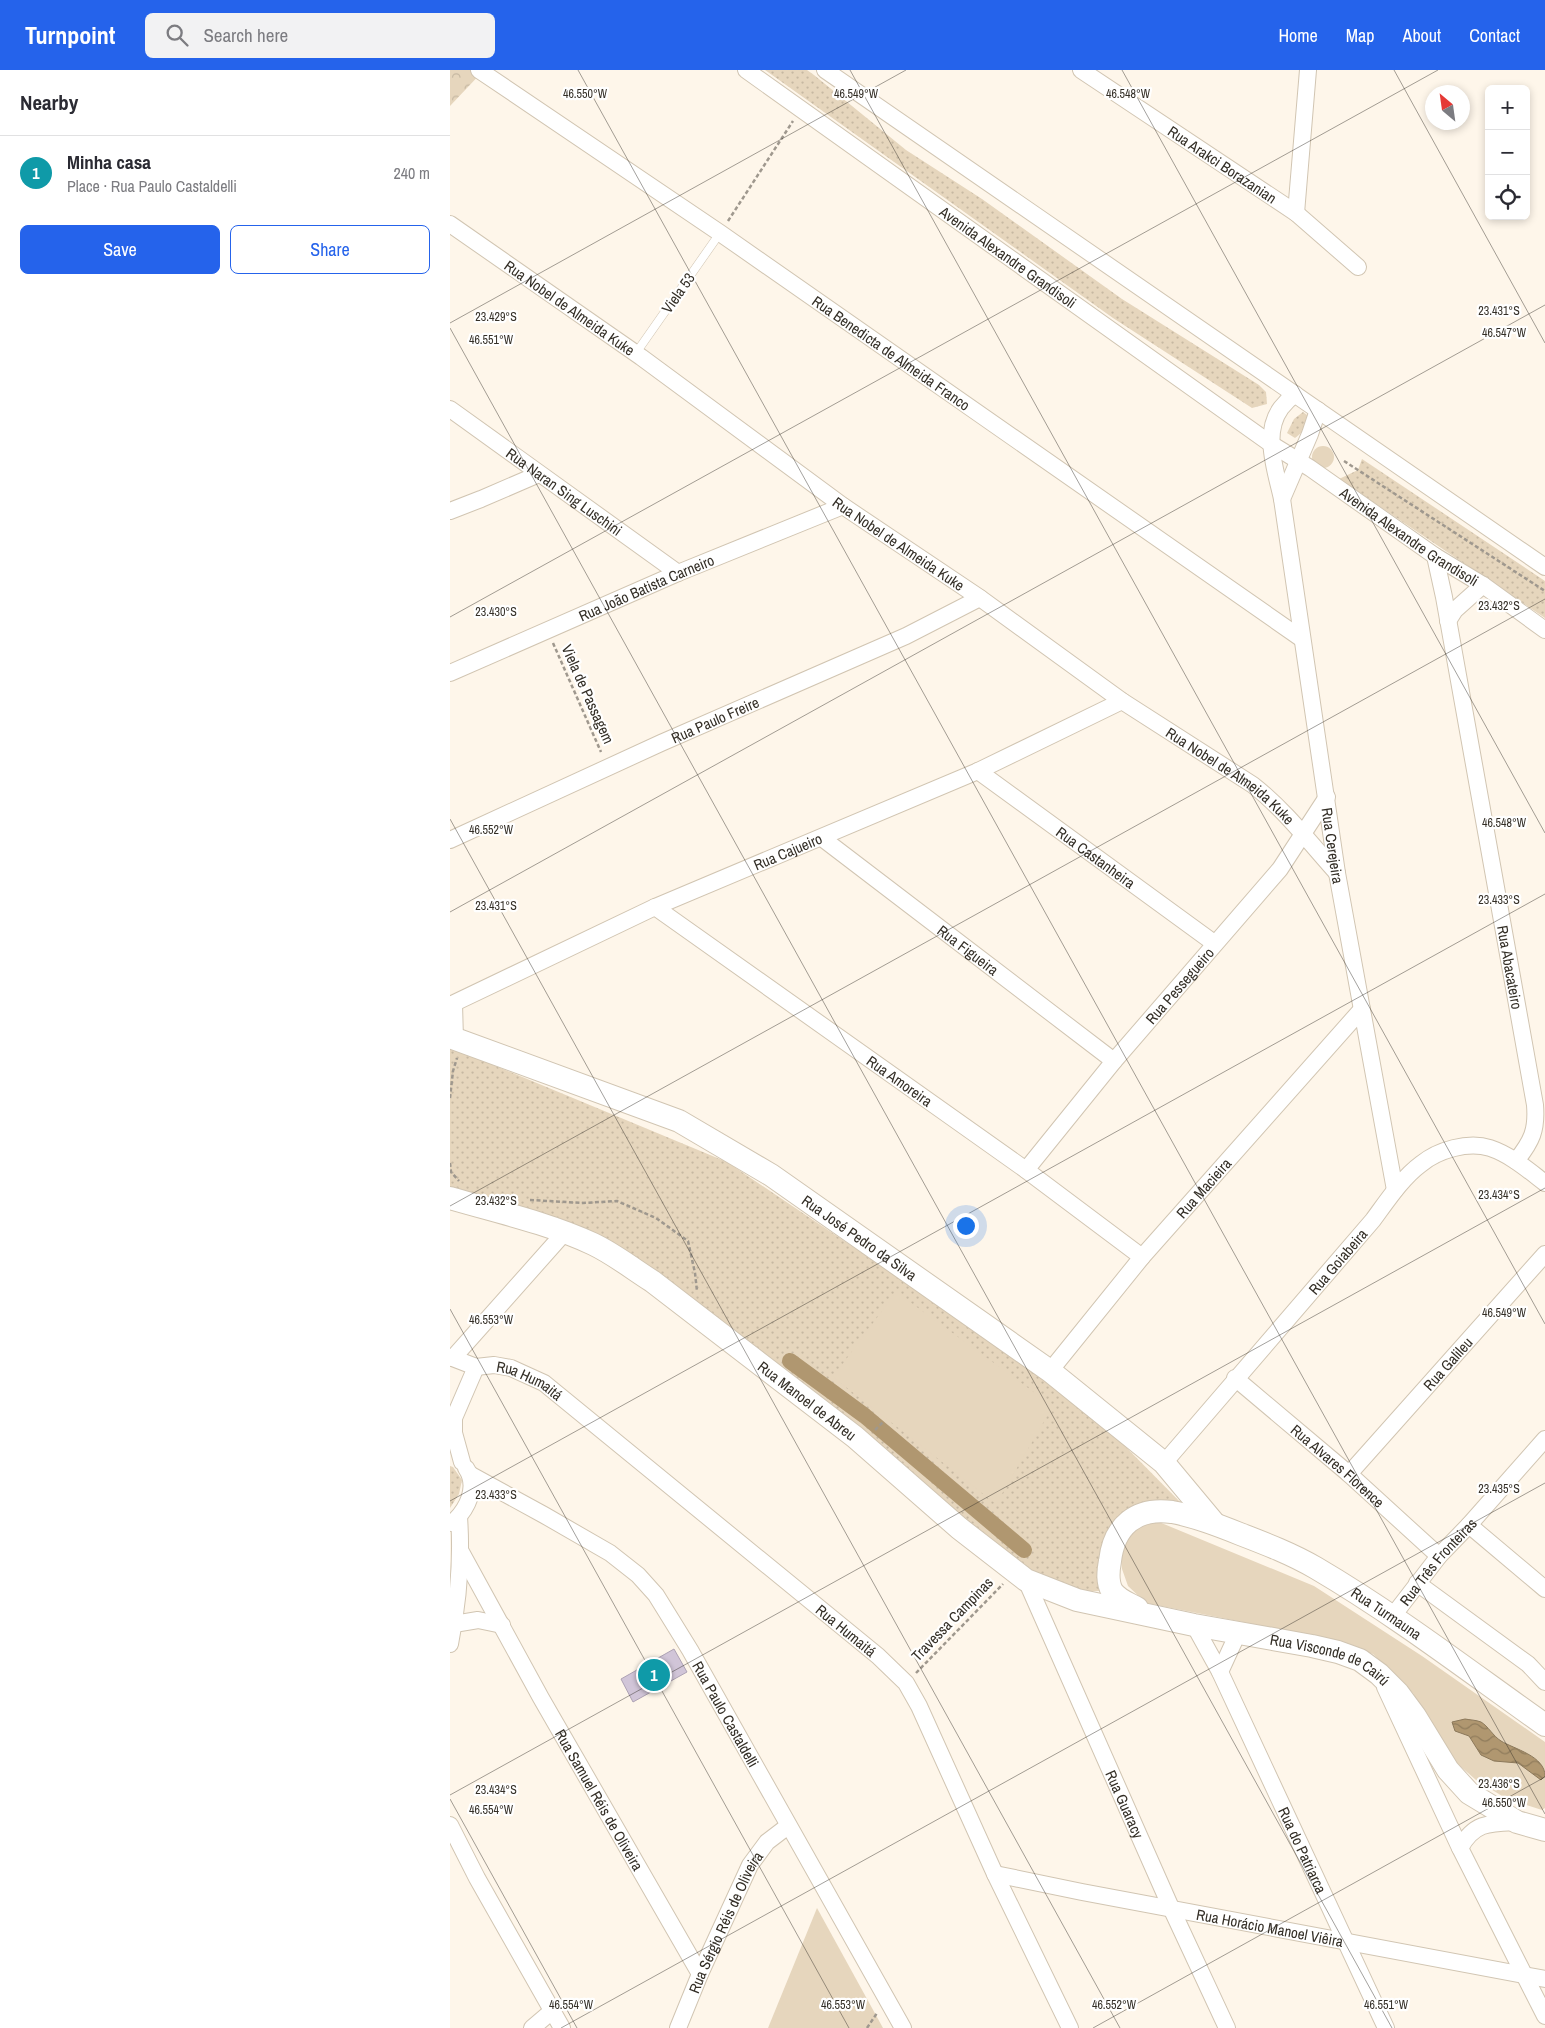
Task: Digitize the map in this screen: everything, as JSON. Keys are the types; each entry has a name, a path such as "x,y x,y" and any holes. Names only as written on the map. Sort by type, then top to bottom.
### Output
{"main road":[{"name":"Rua José Pedro da Silva","path":"456,1039 628,1104 680,1121 771,1176 1050,1371 1164,1463 1214,1524"},
{"name":"Rua Manoel de Abreu","path":"456,1191 565,1232 595,1245 623,1262 855,1437 959,1528 1020,1576 1077,1600 1153,1616"},
{"name":"Rua Turmauna","path":"1153,1616 1120,1600 1112,1590 1108,1577 1111,1552 1118,1532 1132,1519 1151,1511 1172,1512 1214,1524 1282,1551 1316,1568 1392,1616 1545,1725"},
{"name":"Rua Visconde de Cairú","path":"1153,1616 1338,1652 1360,1660 1379,1674"},
{"path":"1379,1674 1398,1693 1415,1716 1448,1770 1469,1793 1535,1826"}],"street":[{"name":"Rua Benedicta de Almeida Franco","path":"479,70 720,233 1302,639"},
{"name":"Avenida Alexandre Grandisoli","path":"746,70 1271,444 1435,556 1483,585 1545,630"},
{"path":"824,70 1545,567"},
{"name":"Rua Arakci Borazanian","path":"1080,70 1296,213 1358,267"},
{"path":"1296,213 1308,70"},
{"name":"Rua Nobel de Almeida Kuke","path":"450,224 636,353 843,506 980,598 1122,701 1253,785 1270,798 1337,873"},
{"path":"1271,444 1276,418 1281,408 1294,394"},
{"name":"Rua Naran Sing Luschini","path":"450,409 678,573"},
{"path":"1282,499 1318,410"},
{"name":"Rua Cerejeira","path":"1271,444 1282,499 1337,873 1395,1190"},
{"path":"450,511 539,474"},
{"name":"Rua João Batista Carneiro","path":"450,673 678,573 843,506"},
{"name":"Rua Abacateiro","path":"1435,556 1535,1104 1536,1120 1533,1134 1527,1148 1516,1161"},
{"path":"1448,621 1455,610 1483,585"},
{"name":"Rua Paulo Freire","path":"450,840 906,636 980,598"},
{"name":"Rua Cajueiro","path":"456,1039 452,1004 655,907 978,771 1122,701"},
{"name":"Rua Castanheira","path":"978,771 1214,943"},
{"name":"Rua Pessegueiro","path":"1026,1170 1114,1061 1214,943 1280,869 1327,797"},
{"name":"Rua Figueira","path":"822,838 1114,1061"},
{"name":"Rua Amoreira","path":"655,907 1026,1170 1142,1257"},
{"name":"Rua Macieira","path":"1050,1371 1142,1257 1362,1009"},
{"name":"Rua Goiabeira","path":"1164,1463 1373,1220 1395,1190 1421,1164 1444,1152 1467,1146 1490,1148 1516,1161 1545,1184"},
{"path":"450,1644 454,1624 460,1550 454,1521 472,1493 461,1464 453,1425 456,1411 455,1406 476,1367 451,1358 565,1232"},
{"name":"Rua Galileu","path":"1349,1474 1545,1254"},
{"name":"Rua Humaitá","path":"476,1367 494,1366 511,1368 544,1383 878,1656 906,1683 919,1706 995,1874 1070,2028"},
{"name":"Rua Alvares Florence","path":"1236,1378 1349,1474 1439,1556"},
{"name":"Rua Três Fronteiras","path":"1392,1616 1439,1556 1545,1439"},
{"name":"Rua Paulo Castaldelli","path":"461,1464 602,1548 638,1575 656,1595 690,1650 903,2028"},
{"path":"1469,1525 1545,1589"},
{"name":"Rua Samuel Réis de Oliveira","path":"460,1550 541,1698 700,1974"},
{"name":"Rua Guaracy","path":"1020,1576 1227,2028"},
{"path":"1417,1583 1528,1664 1545,1682"},
{"path":"454,1624 478,1620 502,1625"},
{"name":"Rua do Patriarca","path":"1194,1625 1220,1672 1386,2028"},
{"path":"1220,1672 1238,1633"},
{"name":"Rua Visconde de Cairú","path":"1379,1674 1460,1848 1545,2016"},
{"path":"1460,1848 1466,1836 1476,1828 1486,1824 1535,1826"},
{"path":"450,1825 477,1878 562,2028"},
{"name":"Rua Sérgio Réis de Oliveira","path":"678,2028 700,1974 750,1865 767,1842 788,1826"},
{"path":"450,1852 465,1863 477,1878"},
{"name":"Rua Horácio Manoel Viêira","path":"995,1874 1172,1910 1545,1979"},
{"path":"532,2028 552,2011"}],"lane":[{"name":"Viela 53","path":"636,353 720,233"}],"path":[{"path":"720,233 801,110"},
{"path":"1344,461 1545,591"},
{"name":"Viela de Passagem","path":"548,630 608,768"},
{"path":"450,1098 456,1039"},
{"path":"450,1163 456,1191"},
{"path":"525,1200 583,1203 617,1201 656,1218 688,1241 695,1273 698,1317"},
{"name":"Travessa Campinas","path":"906,1683 1020,1576"}],"green space":[{"path":"450,70 484,70 450,106"},
{"path":"765,70 807,70 906,150 982,199 1122,299 1259,385 1266,392 1267,404 1252,408 1113,318"},
{"path":"1303,412 1307,415 1306,426 1295,438 1287,433 1294,419"},
{"path":"1323,446 1331,449 1334,457 1331,465 1323,468 1315,465 1312,457 1315,449"},
{"path":"1362,459 1545,581 1545,618 1339,479 1358,470"},
{"path":"450,1047 727,1162 1052,1381 1116,1437 1185,1507 1150,1508 1102,1591 1083,1591 1044,1580 929,1492 639,1261 450,1192"},
{"path":"896,1292 1053,1406 996,1504 833,1377"},
{"path":"450,1466 453,1467 462,1480 459,1494 450,1508"},
{"path":"1159,1522 1314,1586 1422,1656 1545,1742 1545,1808 1542,1810 1507,1799 1476,1780 1444,1752 1413,1693 1373,1654 1283,1630 1146,1603 1128,1586 1122,1569 1120,1547 1136,1526"},
{"path":"817,1908 883,2028 768,2028"}],"water":[{"path":"1465,1719 1481,1722 1501,1741 1535,1758 1544,1769 1545,1776 1541,1780 1518,1763 1494,1761 1481,1755 1469,1736 1455,1731 1452,1722"}],"building":[{"path":"674,1649 687,1672 633,1702 621,1679"}],"waterway":[{"path":"790,1361 865,1416 1024,1550"}],"place":[{"name":"Minha casa","path":"654,1675"}]}
